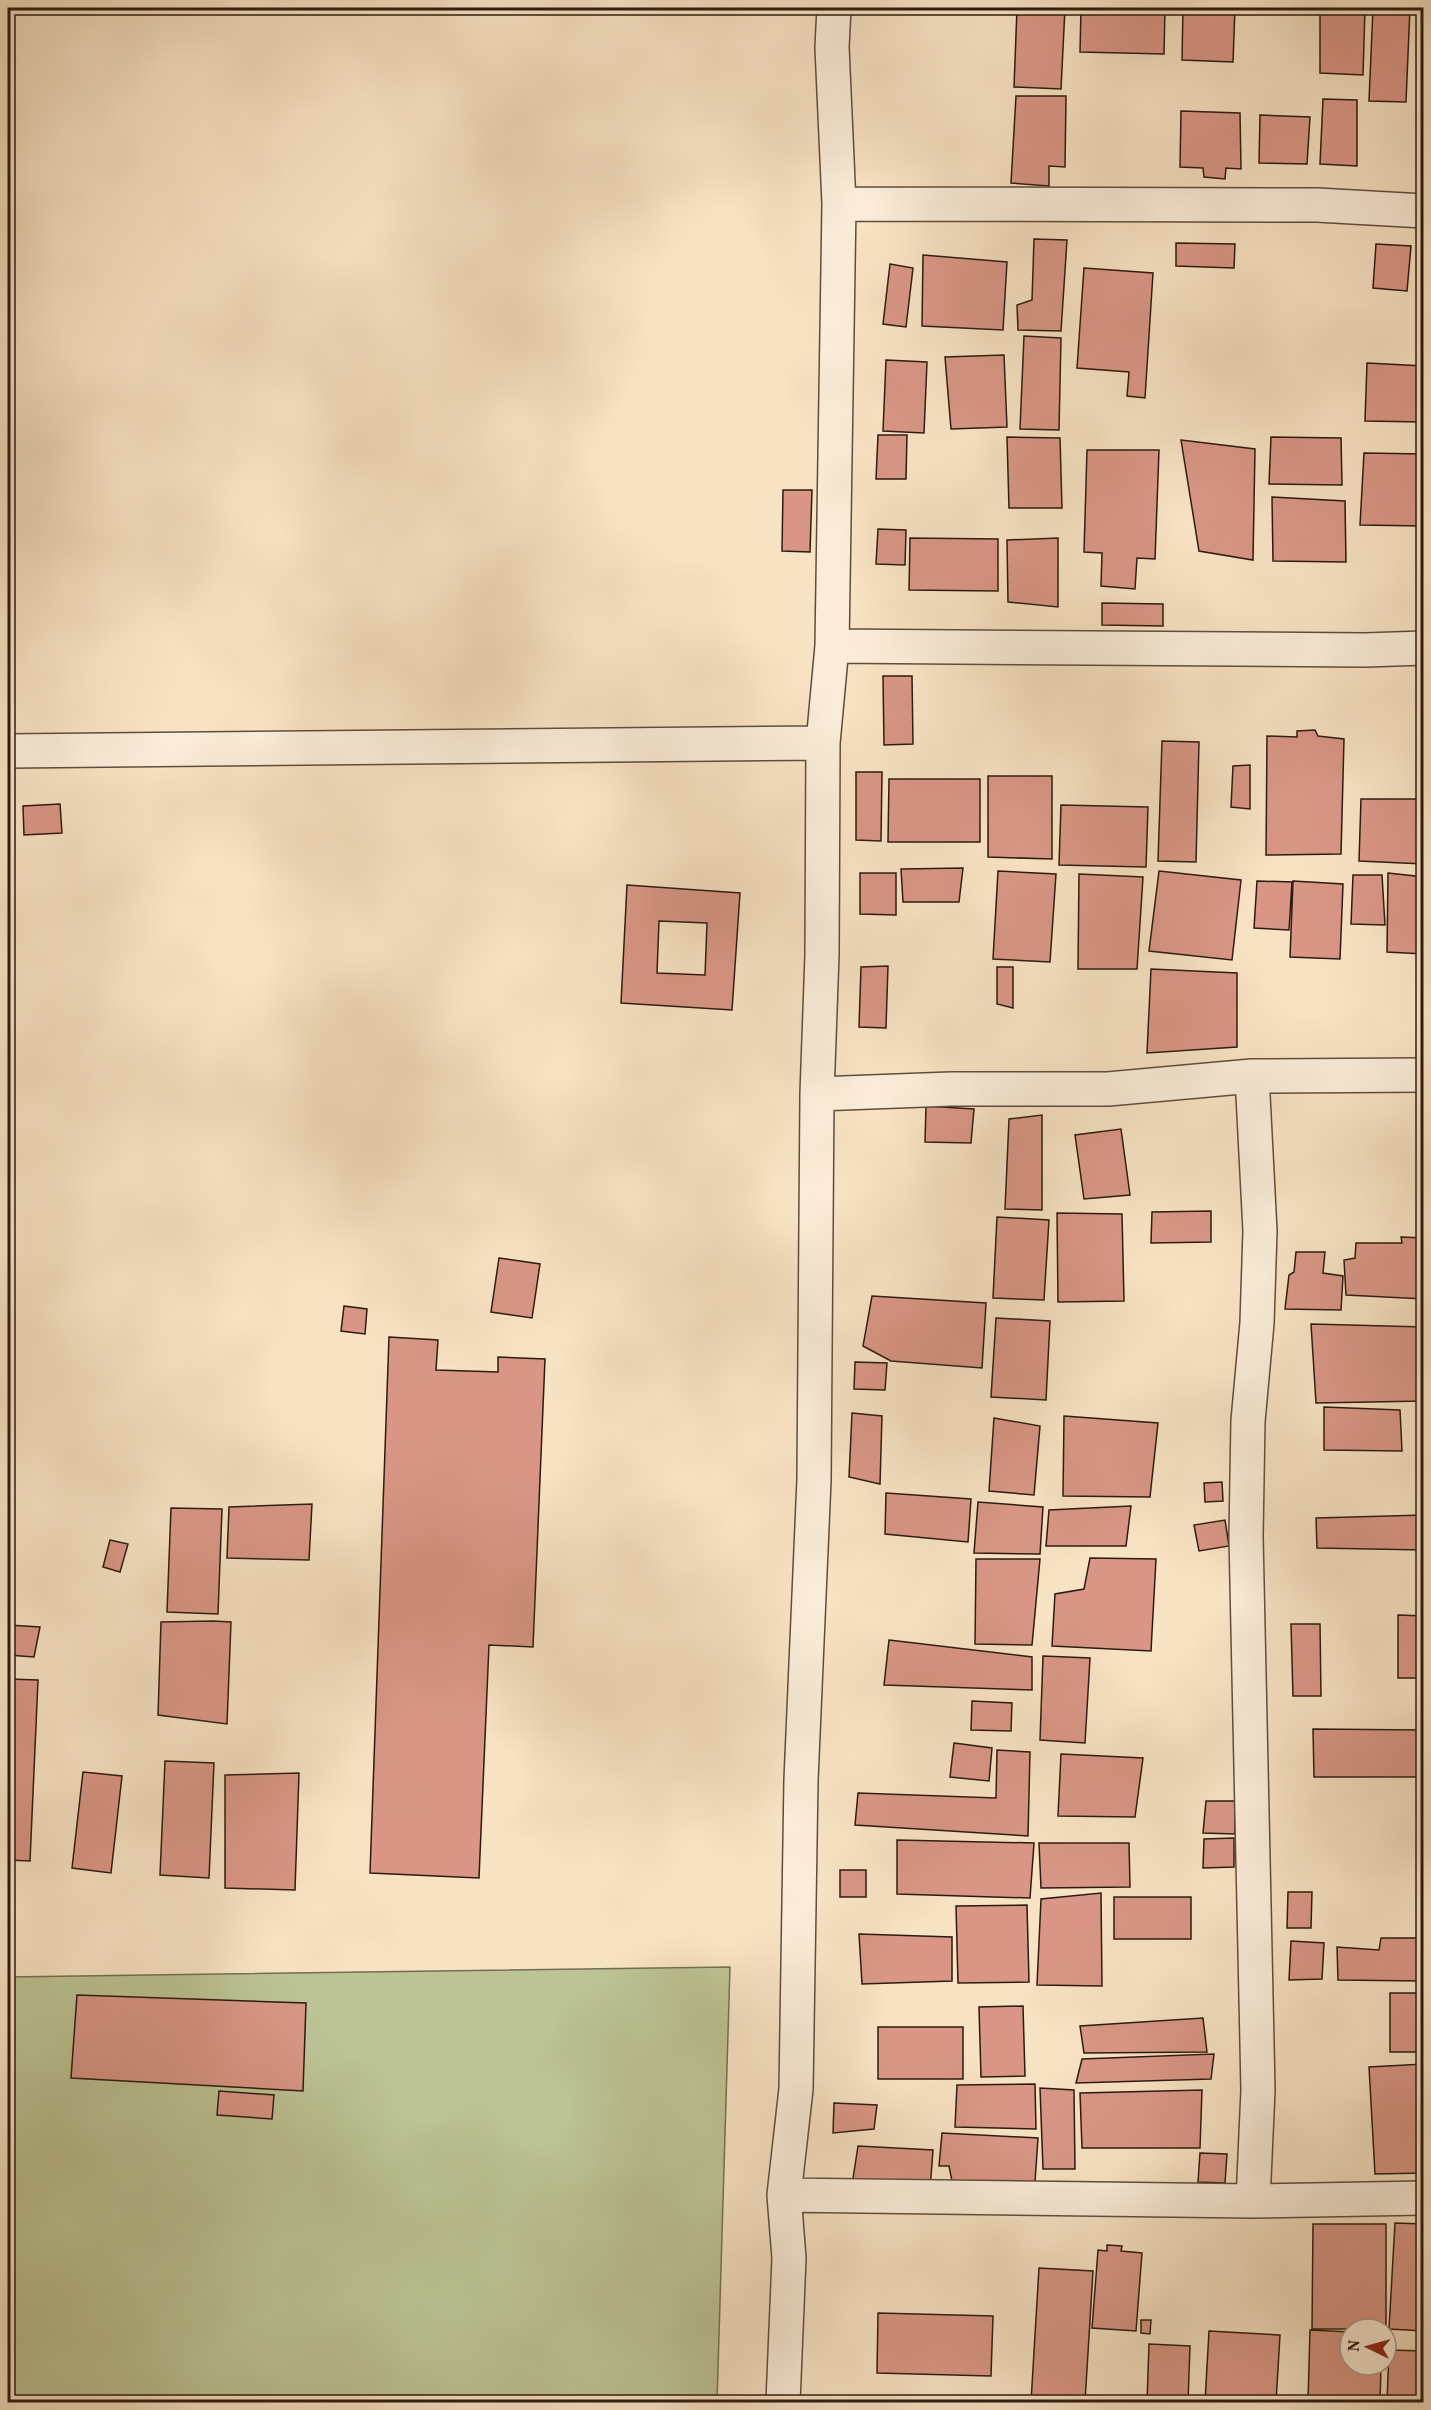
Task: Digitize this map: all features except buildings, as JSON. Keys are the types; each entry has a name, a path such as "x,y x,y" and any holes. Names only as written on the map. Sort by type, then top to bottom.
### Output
{"street":[{"path":"783,2403 789,2258 784,2195 796,2089 801,1780 814,1480 823,743 832,646 839,204 832,47 834,8"},
{"path":"839,204 1317,205 1424,211"},
{"path":"832,646 1365,650 1424,648"},
{"path":"8,751 823,743"},
{"path":"817,1094 951,1089 1108,1089 1252,1076 1424,1075"},
{"path":"1252,1076 1260,1230 1257,1323 1248,1421 1246,1536 1258,2090 1253,2201"},
{"path":"784,2195 1253,2201 1424,2198"}],"green space":[{"path":"730,1967 717,2402 8,2402 8,1977"}]}
